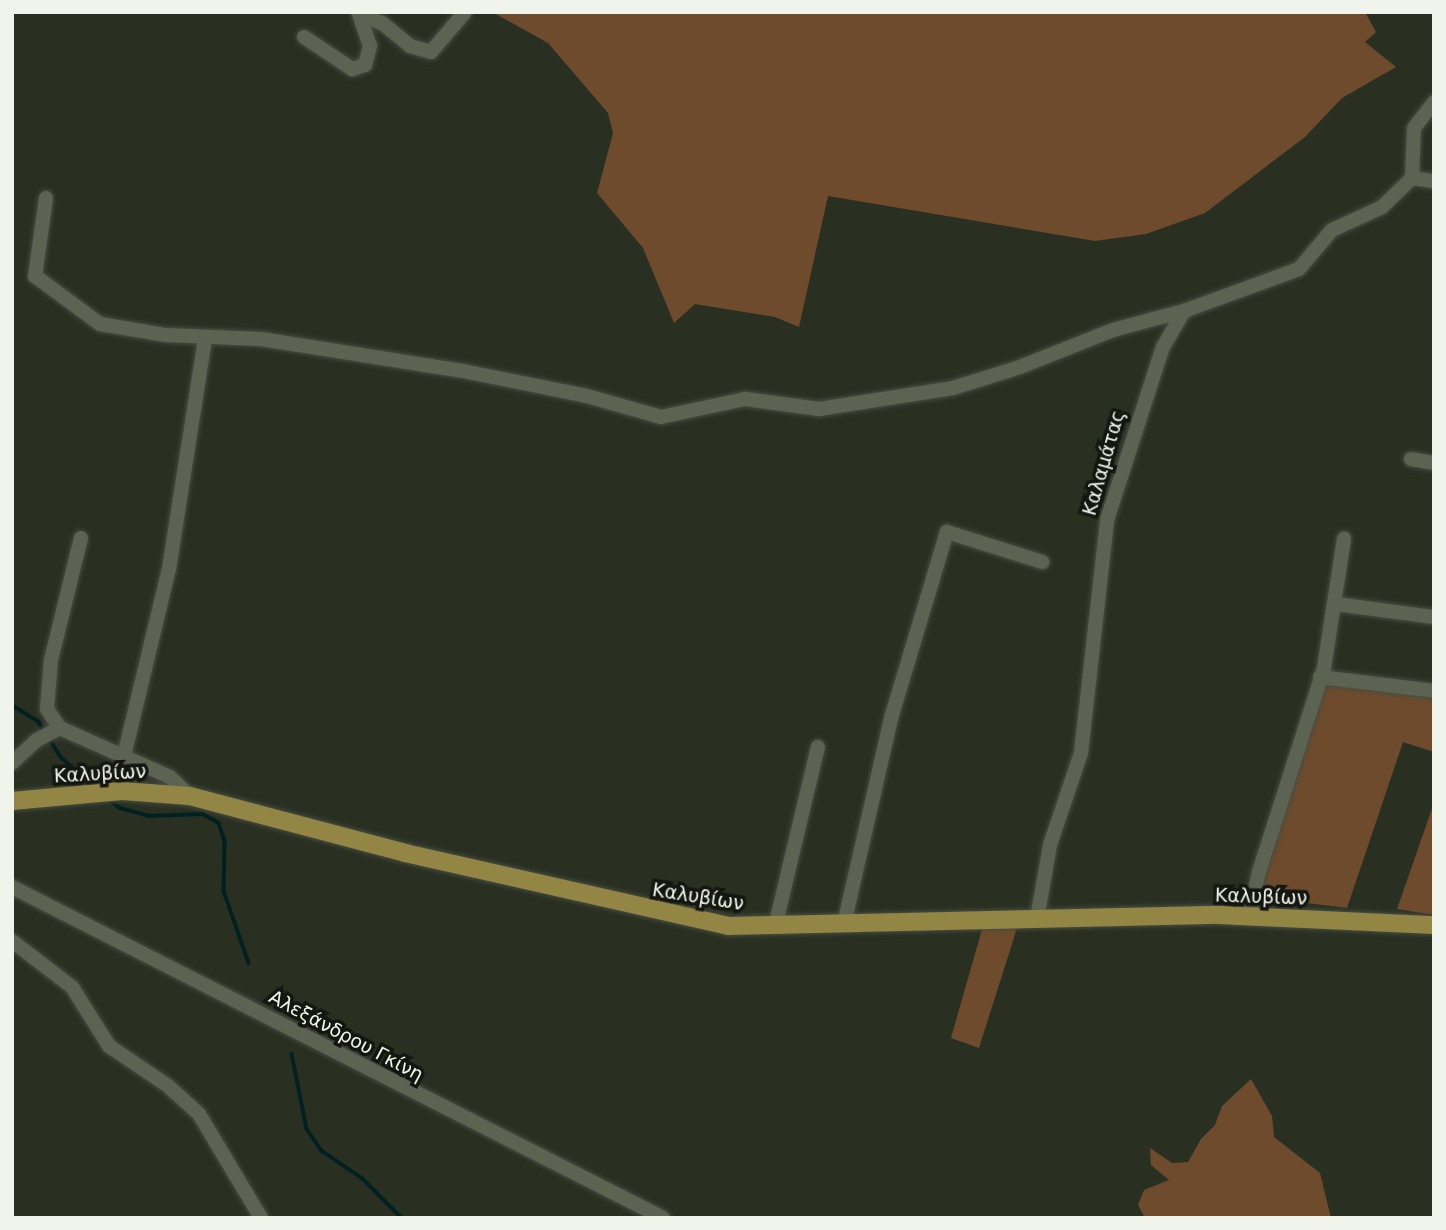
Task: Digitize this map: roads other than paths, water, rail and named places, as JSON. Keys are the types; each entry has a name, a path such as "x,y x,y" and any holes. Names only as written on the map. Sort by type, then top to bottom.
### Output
{"main road":[{"name":"Καλυβίων","path":"12,801 117,791 190,796 405,853 700,922 775,927 1037,919 1250,917 1434,925"}],"street":[{"path":"360,14 382,23 410,46 431,52 465,12"},
{"path":"304,37 352,69 365,65 370,46 360,14"},
{"path":"46,198 35,276 100,324 205,338 261,340 463,371 587,396 661,417 745,399 819,409 953,388 1020,367 1113,330 1184,311 1299,269 1332,230 1382,207 1412,178 1414,128 1434,102"},
{"path":"1412,178 1434,181"},
{"name":"Καλαμάτας","path":"1037,919 1050,845 1081,753 1107,520 1141,404 1163,347 1184,311"},
{"path":"117,791 169,569 205,338"},
{"path":"1411,460 1434,463"},
{"path":"844,924 892,715 947,532 1042,562"},
{"path":"81,538 47,694 47,709 56,729 124,755 170,777 190,796"},
{"path":"1250,917 1259,872 1320,677 1336,604 1344,539"},
{"path":"1336,604 1434,617"},
{"path":"1320,677 1434,691"},
{"path":"12,763 37,740 56,729"},
{"path":"775,927 818,747"},
{"name":"Αλεξάνδρου Γκίνη","path":"12,887 663,1218"},
{"path":"12,941 72,987 109,1046 168,1086 199,1114 261,1218"}],"waterway":[{"path":"12,705 38,721 45,732"},
{"path":"49,738 61,757 93,787"},
{"path":"107,798 120,808 149,816 203,814 219,823 225,841 224,891 249,963"},
{"path":"292,1054 307,1129 322,1151 362,1178 402,1218"}]}
